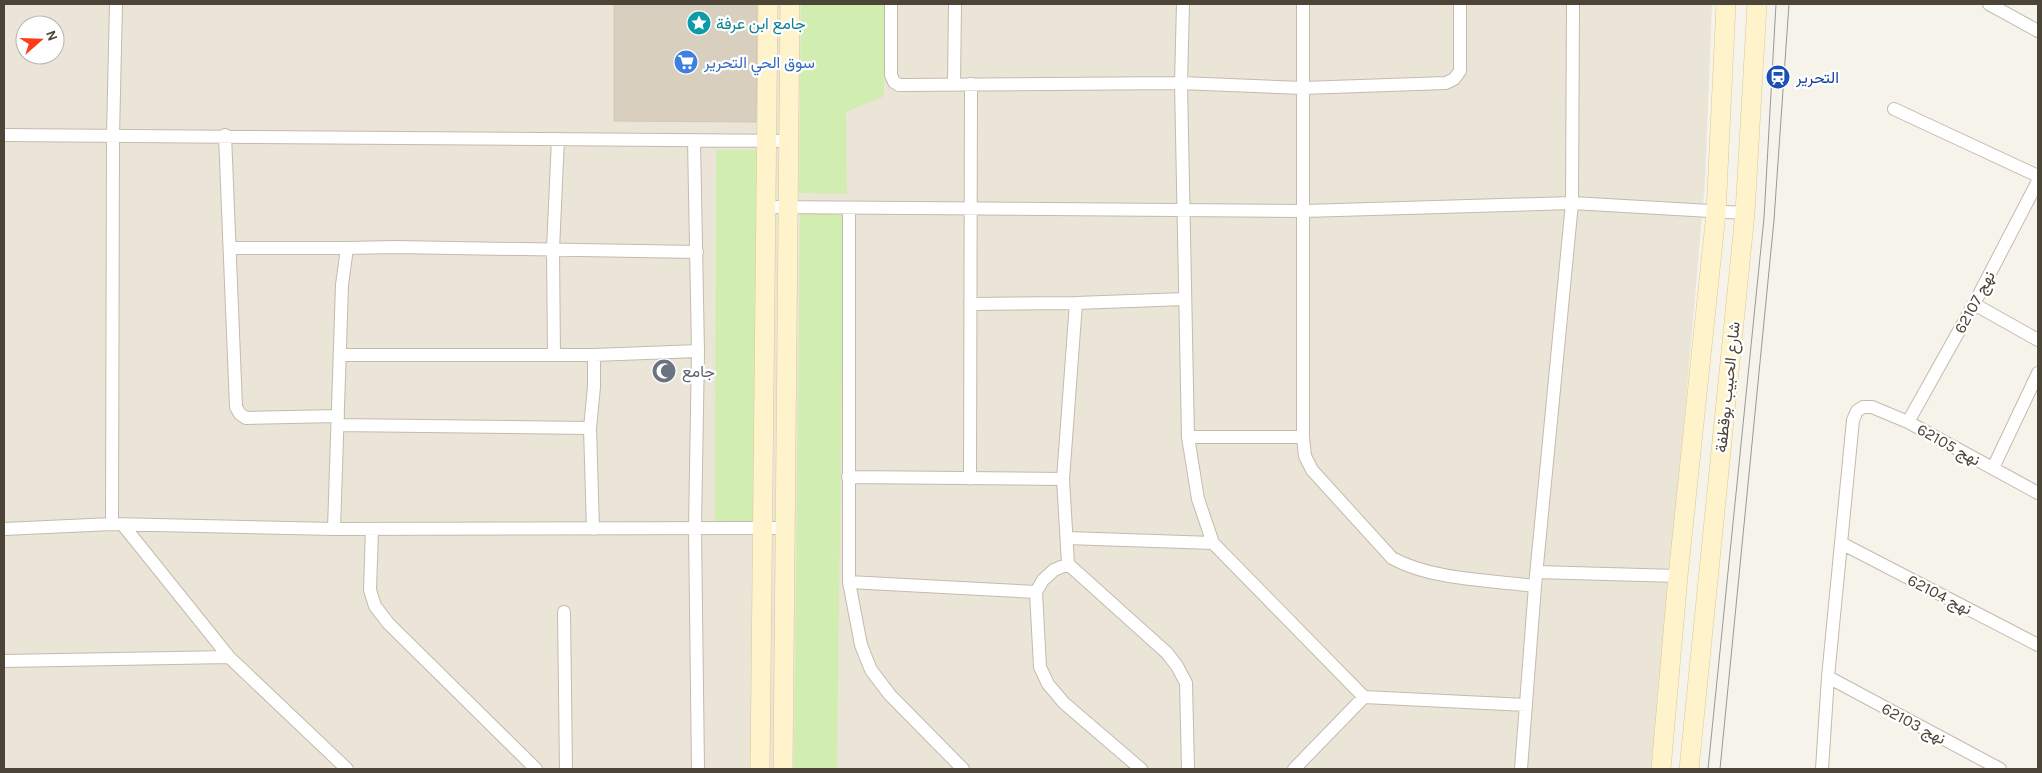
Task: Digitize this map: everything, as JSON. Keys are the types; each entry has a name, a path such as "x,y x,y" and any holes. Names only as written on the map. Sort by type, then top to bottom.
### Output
{"street":[{"path":"116,4 113,135 117,525 230,657 347,769"},
{"path":"760,769 768,4"},
{"path":"783,769 790,4"},
{"path":"891,4 890,75 894,82 899,85 1181,83 1303,88 1446,83 1454,79 1460,71 1460,4"},
{"path":"954,84 955,4"},
{"path":"1183,4 1181,83 1188,437 1198,499 1213,543 1364,697 1526,705"},
{"path":"1303,4 1303,437 1305,456 1312,470 1392,558 1409,567 1427,573 1535,586"},
{"path":"1521,769 1536,572 1572,203 1574,4"},
{"name":"شارع الحبيب بوقطفة","path":"1661,769 1678,576 1716,213 1726,4"},
{"name":"شارع الحبيب بوقطفة","path":"1689,769 1745,213 1757,4"},
{"path":"1989,4 2038,30"},
{"path":"970,480 971,84"},
{"path":"1894,109 2038,176"},
{"path":"4,135 225,135 790,141"},
{"path":"225,135 236,407 240,414 246,418 590,428"},
{"path":"554,354 553,249 558,139"},
{"path":"694,140 698,351 695,528 698,769"},
{"name":"نهج 62107","path":"1908,422 1974,304 2038,181"},
{"path":"766,208 1304,211 1572,203 1716,213 1745,213"},
{"path":"849,208 849,582 861,645 871,670 890,695 963,769"},
{"path":"230,248 395,246 697,252"},
{"path":"334,529 343,278 347,248"},
{"path":"970,304 1185,299"},
{"path":"1076,303 1063,479 1068,538 1068,564 1166,653 1177,666 1186,684 1188,769"},
{"path":"1974,304 2038,340"},
{"path":"340,354 594,354 698,351"},
{"path":"593,529 590,428 594,387 594,354"},
{"path":"1993,468 2038,373"},
{"name":"نهج 62105","path":"1841,542 1853,420 1857,411 1864,407 1872,407 1908,422 2038,492"},
{"path":"1188,437 1303,437"},
{"path":"848,477 970,480 1063,479"},
{"path":"4,529 117,525 334,529 786,528"},
{"path":"372,529 370,590 375,606 388,623 536,769"},
{"path":"1068,538 1213,543"},
{"path":"1822,769 1828,677 1841,542"},
{"name":"نهج 62104","path":"1841,542 2038,645"},
{"path":"1068,564 1054,570 1042,580 1036,592 1040,667 1048,684 1064,703 1141,769"},
{"path":"1536,572 1678,576"},
{"path":"849,582 1036,592"},
{"path":"564,612 566,769"},
{"path":"4,661 230,657"},
{"name":"نهج 62103","path":"1828,677 2000,769"},
{"path":"1294,769 1364,697"}],"shaded area":[{"path":"4,4 1712,4 1705,182 1654,769 4,769"}],"green space":[{"path":"801,4 884,4 884,96 846,112 847,194 799,193"},
{"path":"716,150 758,150 757,521 715,521"},
{"path":"844,212 837,769 794,769 800,214"}],"building":[{"name":"سوق الحي التحرير","path":"614,4 757,4 756,122 614,121"}],"tram line":[{"path":"1708,769 1764,218 1776,4"},
{"path":"1720,769 1774,220 1789,4"}],"place":[{"name":"جامع ابن عرفة","path":"699,23"},
{"name":"سوق الحي التحرير","path":"686,62"},
{"name":"التحرير","path":"1778,77"},
{"name":"جامع","path":"664,371"}]}
